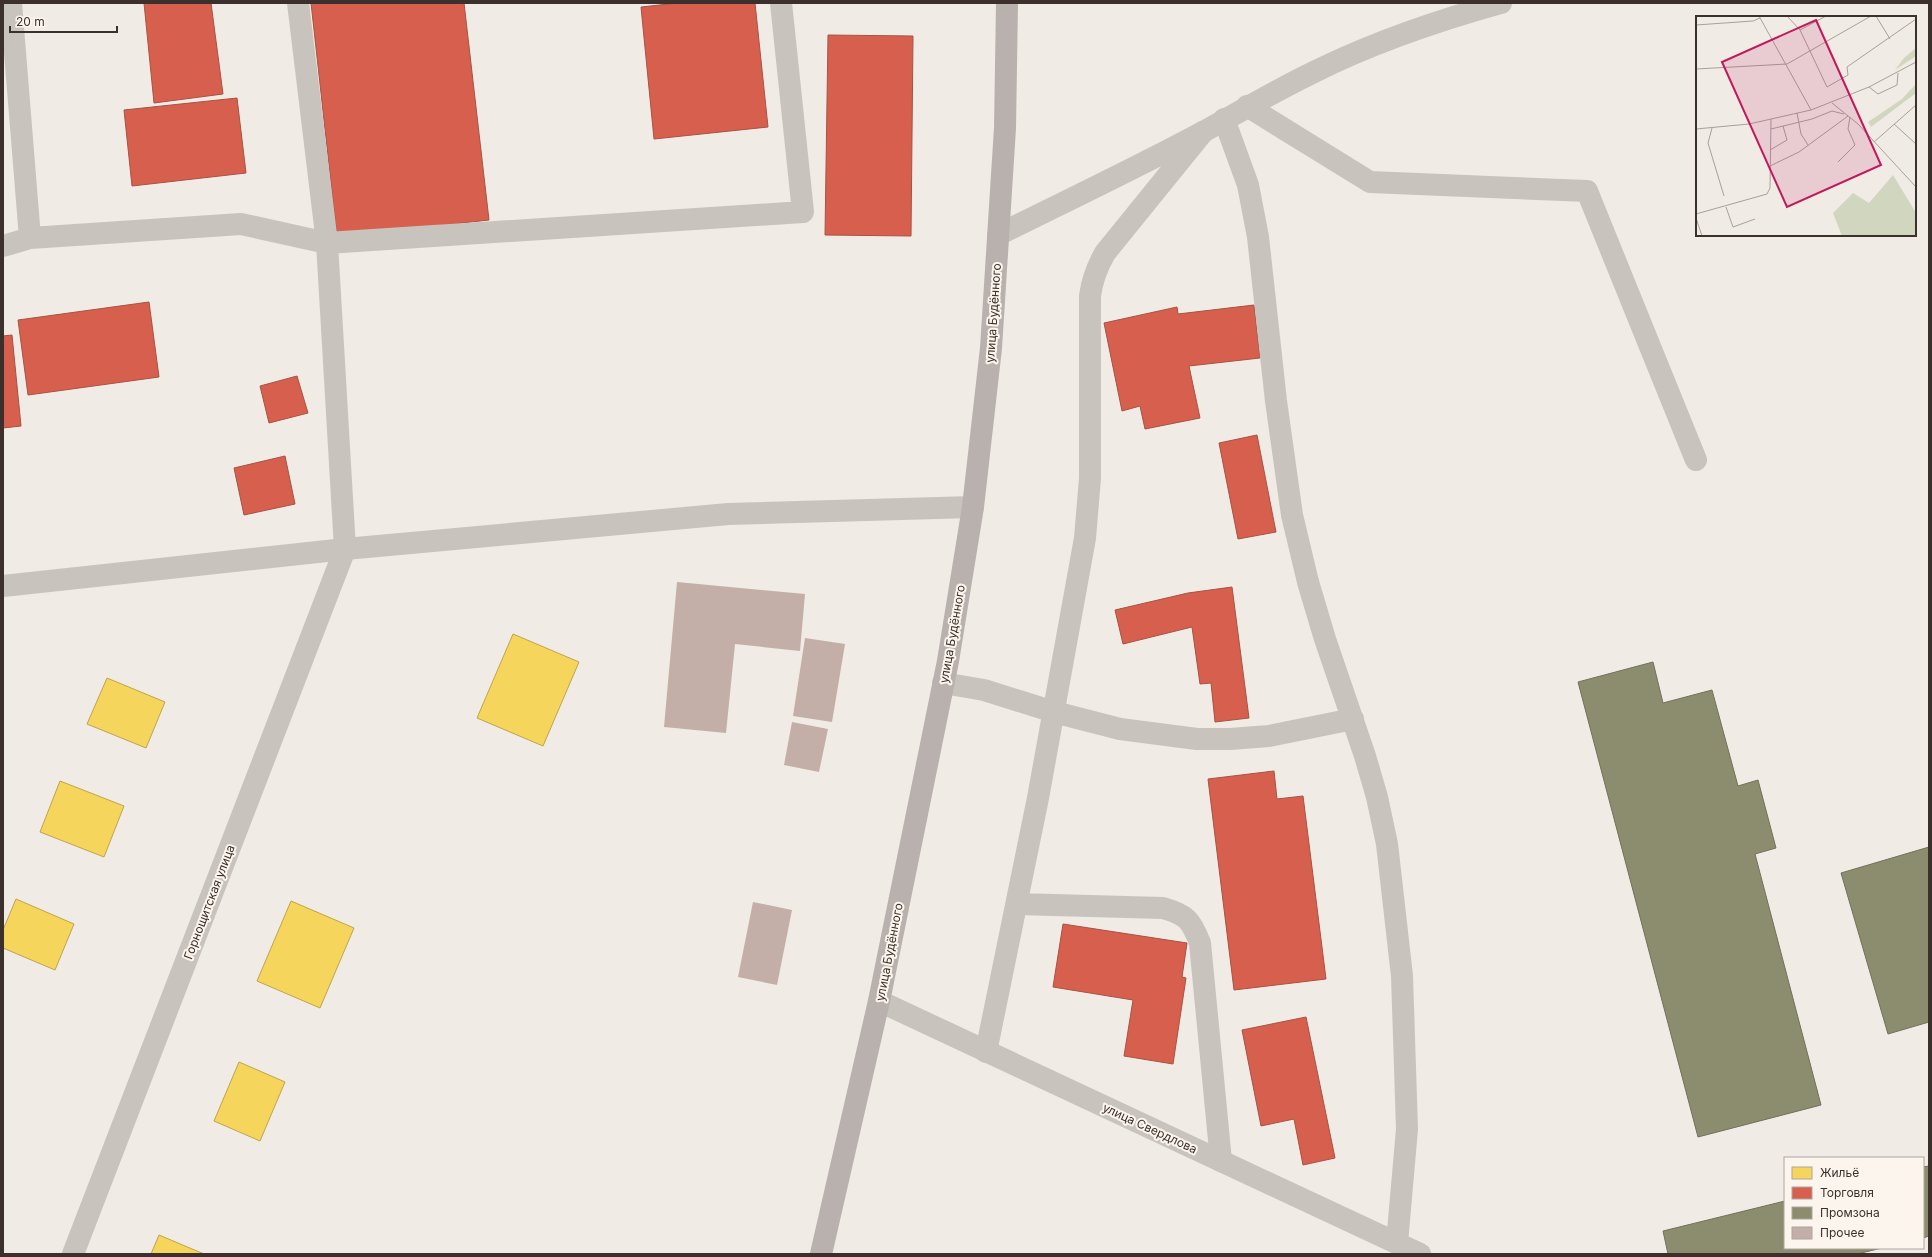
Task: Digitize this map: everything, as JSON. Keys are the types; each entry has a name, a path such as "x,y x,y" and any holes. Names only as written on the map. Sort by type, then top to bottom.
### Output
{"main road":[{"name":"улица Будённого","path":"821,1254 880,1002 943,683 973,507 991,348 1005,128 1007,3"}],"street":[{"path":"11,3 30,238"},
{"path":"298,3 327,243 345,549"},
{"path":"3,246 30,238 241,224 327,243 804,212 781,3"},
{"path":"998,235 1203,132 1247,106 1313,73 1363,50 1446,19 1501,3"},
{"path":"1247,106 1370,182 1587,191 1696,460"},
{"path":"1224,119 1248,186 1257,229 1276,401 1292,515 1308,582 1325,639 1353,719 1377,797 1387,844 1402,976 1407,1129 1397,1243"},
{"path":"986,1052 1017,904 1054,712 1089,504 1090,296 1093,278 1105,252 1203,132"},
{"path":"3,586 345,549 728,514 973,507"},
{"name":"Горнощитская улица","path":"73,1254 345,549"},
{"path":"943,683 984,690 1054,712 1120,729 1197,739 1230,739 1269,736 1311,729 1353,719"},
{"path":"1017,904 1163,908 1178,912 1193,924 1200,943 1221,1161"},
{"name":"улица Свердлова","path":"880,1002 1420,1254"}],"building: Жильё":[{"path":"513,634 579,662 543,746 477,718"},
{"path":"107,678 165,702 146,748 87,724"},
{"path":"60,781 124,806 104,857 40,832"},
{"path":"16,899 74,924 55,970 3,948 3,930"},
{"path":"291,901 354,928 320,1008 257,981"},
{"path":"239,1062 285,1082 260,1141 214,1121"},
{"path":"159,1235 204,1254 151,1254"}],"building: Торговля":[{"path":"144,3 211,3 223,94 154,103"},
{"path":"311,3 464,3 489,220 337,237"},
{"path":"678,3 755,3 768,127 654,139 641,7"},
{"path":"828,35 913,36 911,236 825,235"},
{"path":"237,98 246,173 132,186 124,110"},
{"path":"149,302 159,377 28,395 18,320"},
{"path":"1254,305 1260,358 1189,366 1200,418 1145,429 1140,406 1122,411 1104,323 1177,307 1178,314"},
{"path":"12,335 21,426 3,428 3,336"},
{"path":"297,376 308,413 269,423 260,386"},
{"path":"1257,435 1276,532 1238,539 1219,443"},
{"path":"285,456 295,504 244,515 234,468"},
{"path":"1232,587 1249,718 1215,722 1211,683 1200,684 1192,627 1123,644 1115,610 1188,593"},
{"path":"1274,771 1277,799 1303,796 1326,979 1234,990 1208,779"},
{"path":"1063,924 1187,943 1182,977 1186,978 1173,1064 1124,1056 1133,1000 1053,987"},
{"path":"1306,1017 1335,1158 1303,1165 1294,1119 1261,1126 1242,1030"}],"building: Промзона":[{"path":"1653,662 1663,703 1712,690 1738,786 1758,780 1776,848 1755,854 1821,1105 1698,1137 1578,682"},
{"path":"1929,847 1929,1022 1888,1034 1841,873"},
{"path":"1929,1166 1929,1236 1924,1238 1924,1167"},
{"path":"1784,1201 1784,1249 1878,1249 1857,1254 1668,1254 1663,1231"}],"building: Прочее":[{"path":"677,582 805,594 800,651 735,644 726,733 664,727"},
{"path":"805,638 845,644 832,722 793,716"},
{"path":"792,722 828,729 819,772 784,765"},
{"path":"753,902 792,910 777,985 738,977"}]}
